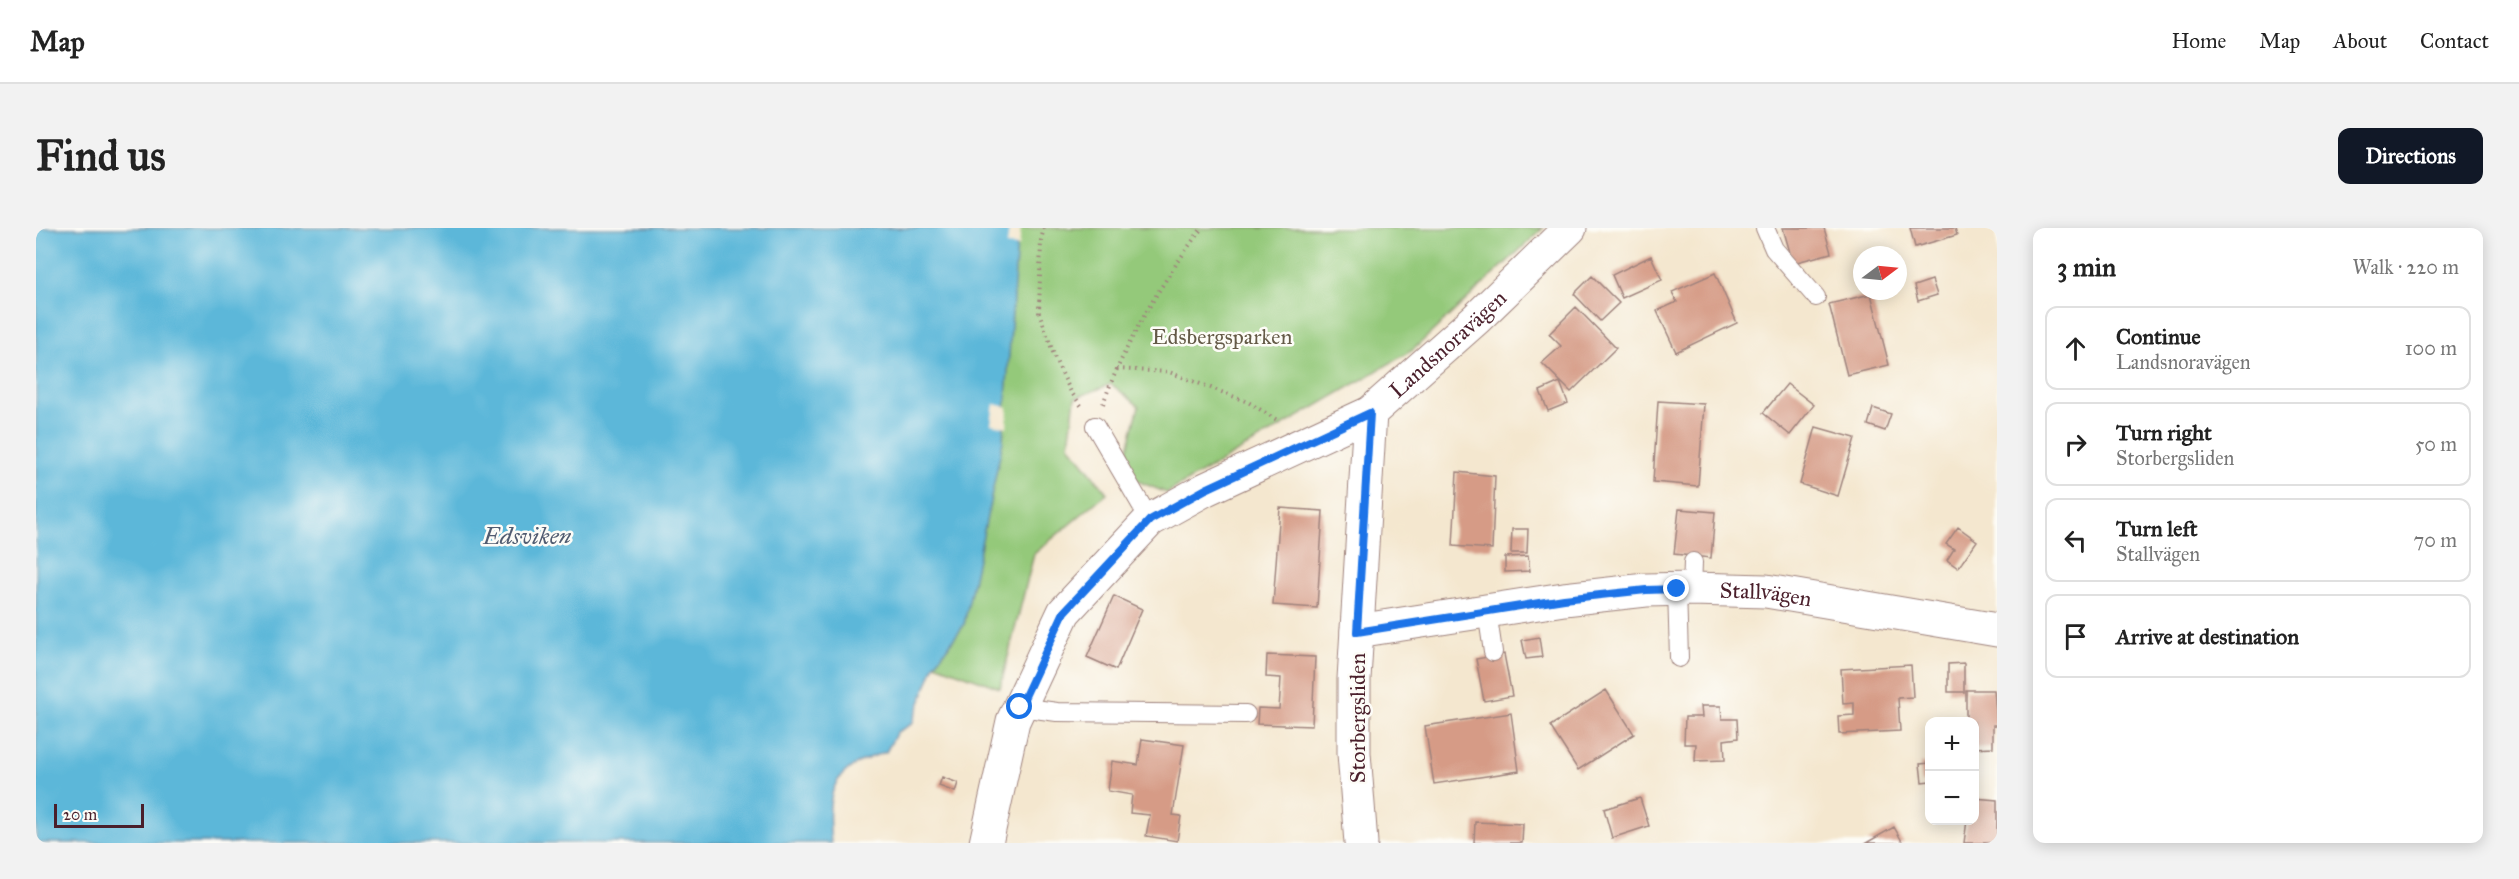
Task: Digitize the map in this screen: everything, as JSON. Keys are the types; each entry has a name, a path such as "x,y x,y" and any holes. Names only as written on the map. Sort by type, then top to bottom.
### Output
{"street":[{"name":"Landsnoravägen","path":"986,843 1013,721 1064,612 1150,520 1206,489 1370,413 1476,319 1570,228"},
{"name":"Storbergsliden","path":"1361,843 1353,753 1357,632 1370,413"},
{"name":"Stallvägen","path":"1357,632 1487,611 1646,590 1687,580 1997,630"}],"lane":[{"path":"1766,228 1774,249 1816,297"},
{"path":"1095,426 1150,520"},
{"path":"1678,658 1687,580"},
{"path":"1487,611 1493,652"},
{"path":"1020,707 1057,712 1246,714"}],"path":[{"path":"1044,228 1041,240 1039,312 1061,372 1071,392 1095,426"},
{"path":"1095,426 1117,369 1170,270 1202,228"},
{"path":"1117,369 1169,372 1248,402 1282,423"}],"green space":[{"name":"Edsbergsparken","path":"1018,228 1543,228 1413,350 1167,493 1137,481 1124,464 1139,406 1111,384 1075,398 1069,445 1107,493 1034,554 1000,688 935,664 964,625"}],"water":[{"name":"Edsviken","path":"36,228 1018,228 1003,441 964,625 935,664 912,724 897,732 886,752 854,766 843,774 836,784 830,808 831,843 36,843"}],"pier":[{"path":"1009,228 1021,228 1019,246 1007,245"},
{"path":"994,404 1008,407 1007,427 991,424"}],"building":[{"path":"1783,228 1824,228 1831,253 1793,263"},
{"path":"1910,228 1955,228 1957,235 1915,247"},
{"path":"1651,256 1662,280 1622,298 1612,275"},
{"path":"1715,273 1737,323 1676,352 1657,311 1677,302 1672,292"},
{"path":"1592,276 1619,303 1600,321 1574,294"},
{"path":"1932,280 1937,295 1918,301 1914,286"},
{"path":"1853,298 1873,300 1889,365 1847,375 1829,304"},
{"path":"1576,307 1616,348 1571,392 1542,363 1561,346 1549,334"},
{"path":"1560,382 1568,403 1548,411 1540,391"},
{"path":"1787,384 1814,405 1790,435 1763,413"},
{"path":"1658,401 1704,404 1698,486 1653,482"},
{"path":"1873,408 1891,414 1885,431 1868,425"},
{"path":"1816,427 1855,438 1838,496 1800,484"},
{"path":"1457,472 1495,476 1492,549 1453,546"},
{"path":"1280,508 1323,511 1317,608 1273,605"},
{"path":"1679,509 1715,512 1711,558 1674,554"},
{"path":"1958,527 1977,541 1958,568 1947,560 1954,549 1946,544"},
{"path":"1512,529 1528,529 1527,553 1511,553"},
{"path":"1528,556 1530,571 1505,572 1505,557"},
{"path":"1114,596 1142,609 1116,670 1087,657"},
{"path":"1539,637 1542,657 1526,659 1522,640"},
{"path":"1504,654 1512,696 1484,701 1476,659"},
{"path":"1267,655 1315,657 1312,726 1257,724 1258,708 1279,709 1281,678 1266,677"},
{"path":"1964,663 1964,692 1948,692 1948,664"},
{"path":"1911,665 1913,697 1898,698 1900,731 1839,734 1838,716 1854,715 1854,703 1843,704 1841,669"},
{"path":"1606,690 1634,734 1578,770 1550,726"},
{"path":"1966,690 1994,690 1997,725 1993,725 1993,747 1979,748 1979,717 1966,717"},
{"path":"1701,706 1721,706 1722,719 1737,719 1738,738 1724,740 1725,760 1695,761 1696,744 1684,744 1685,717 1702,717"},
{"path":"1511,713 1519,771 1434,784 1425,726"},
{"path":"1142,739 1184,745 1173,815 1181,816 1177,841 1146,836 1150,815 1130,813 1132,795 1108,791 1112,761 1138,765"},
{"path":"1920,764 1925,764 1925,782 1922,782"},
{"path":"942,777 958,783 955,792 939,786"},
{"path":"1640,798 1649,826 1612,838 1604,809"},
{"path":"1979,798 1997,800 1997,843 1964,843 1966,825 1979,825"},
{"path":"1475,822 1523,824 1522,843 1474,843"},
{"path":"1894,827 1903,843 1866,843"}],"route":[{"path":"1020,707 1064,612 1150,520 1206,489 1370,413 1357,632 1564,599 1677,589"}]}
